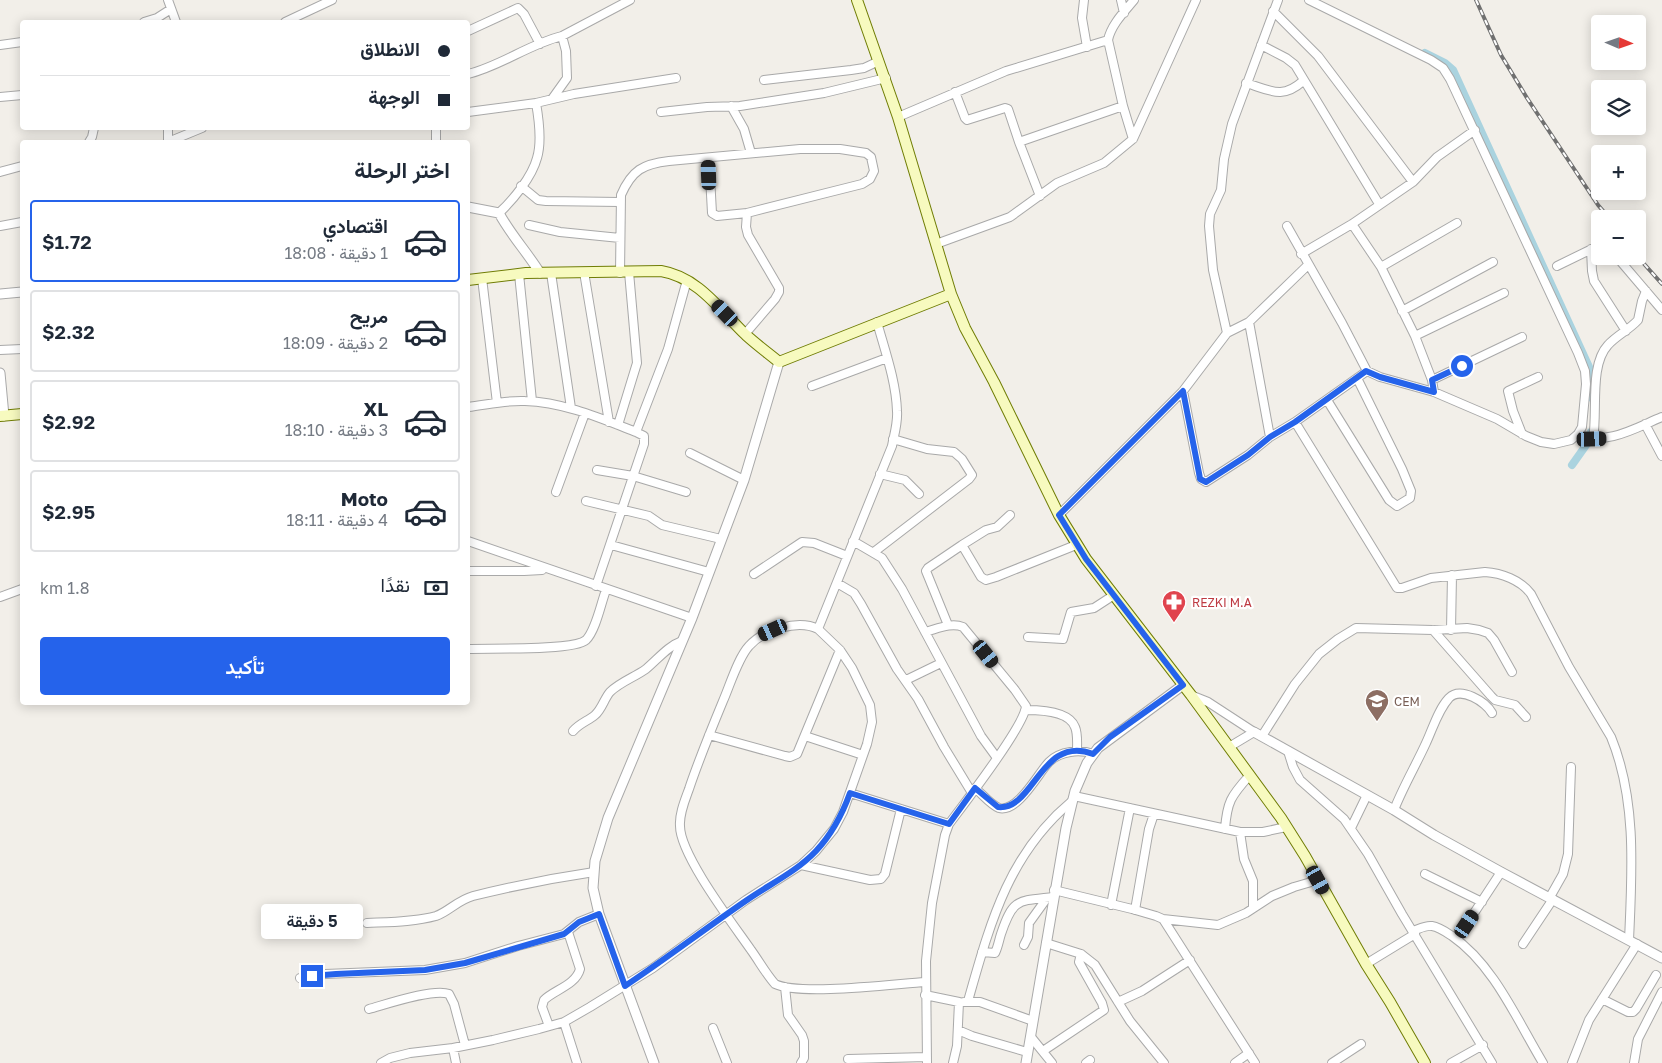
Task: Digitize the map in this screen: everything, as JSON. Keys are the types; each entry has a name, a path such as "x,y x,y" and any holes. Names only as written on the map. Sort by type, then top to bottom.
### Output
{"main road":[{"path":"857,0 886,78 950,294 965,328 994,382 1059,515 1076,545 1191,695 1286,826 1425,1063"},
{"path":"470,280 540,273 661,271 674,273 688,280 715,303 745,334 780,362 950,294"},
{"path":"2,416 20,414"}],"street":[{"path":"168,0 175,20"},
{"path":"289,20 332,0"},
{"path":"470,73 562,36 630,0"},
{"path":"1084,0 1082,18 1087,47"},
{"path":"1120,0 1124,13"},
{"path":"1133,139 1123,106 1108,40 1109,34 1134,0"},
{"path":"936,244 1010,217 1057,184 1104,162 1133,139 1196,0"},
{"path":"1228,333 1218,295 1209,226 1210,214 1221,190 1224,159 1232,124 1278,0"},
{"path":"1287,226 1301,254 1342,323 1366,371 1380,377 1434,392 1497,419 1522,434 1541,442 1554,444 1571,440 1578,434 1582,427 1586,401 1585,371 1458,92 1443,68 1309,0"},
{"path":"470,30 518,8 524,14 540,44"},
{"path":"150,20 171,10"},
{"path":"1273,11 1318,56 1413,182"},
{"path":"552,99 567,78 566,51 562,36"},
{"path":"898,117 1006,71 1108,40"},
{"path":"0,46 20,42"},
{"path":"1261,45 1295,64 1303,81 1379,204"},
{"path":"764,80 864,68 879,61"},
{"path":"470,112 536,103 676,78"},
{"path":"661,112 740,106 824,92 886,78"},
{"path":"1246,83 1279,93 1288,92 1303,81"},
{"path":"955,92 965,118 968,120 1005,108 1008,109 1040,196"},
{"path":"0,97 20,95"},
{"path":"499,213 512,200 537,158 539,136 536,103"},
{"path":"731,106 744,129 751,153"},
{"path":"1019,142 1123,106"},
{"path":"173,140 197,130"},
{"path":"1301,254 1352,224 1413,182 1437,157 1474,130"},
{"path":"618,425 637,363 620,238 620,202 626,184 639,168 658,162 800,149 840,148 866,153 871,157 874,171 870,179 862,184 747,213 716,216 712,213 709,158"},
{"path":"0,172 20,167"},
{"path":"521,186 538,200 620,202"},
{"path":"470,207 499,213"},
{"path":"499,213 506,226 533,260 540,273"},
{"path":"745,334 775,299 779,288 748,235 746,227 747,213"},
{"path":"0,226 20,222"},
{"path":"1380,267 1457,223"},
{"path":"1352,224 1380,267 1415,336 1432,380 1434,392"},
{"path":"529,226 560,232 620,238"},
{"path":"1557,266 1591,249"},
{"path":"1402,311 1493,262"},
{"path":"1059,515 1183,391 1228,333 1249,322 1308,265"},
{"path":"1592,265 1594,281 1626,331"},
{"path":"1624,265 1662,310"},
{"path":"584,272 609,422"},
{"path":"551,273 571,408"},
{"path":"519,274 532,401"},
{"path":"482,278 497,403"},
{"path":"636,432 668,349 688,280"},
{"path":"1590,438 1596,419 1597,377 1602,353 1608,345 1638,320 1646,291"},
{"path":"0,294 20,292"},
{"path":"1415,336 1504,292"},
{"path":"818,629 894,439 897,411 887,358 877,322"},
{"path":"1249,322 1270,437"},
{"path":"1432,380 1522,337"},
{"path":"0,350 20,349"},
{"path":"812,386 887,358"},
{"path":"654,1063 599,914 593,888 594,872 608,818 692,618 744,480 780,362"},
{"path":"1183,391 1199,473 1203,482 1233,465 1270,437 1295,422 1366,371"},
{"path":"0,373 2,416"},
{"path":"1327,400 1389,500 1397,506 1410,498 1411,491 1402,469 1357,378"},
{"path":"1522,434 1508,391 1538,378"},
{"path":"470,407 532,401 571,408 644,436 645,440 634,476 596,586"},
{"path":"556,492 585,413"},
{"path":"1578,434 1590,438 1615,436 1662,417"},
{"path":"1295,422 1397,588 1426,579 1452,575 1493,573 1513,580 1527,588 1569,667 1611,737 1620,762 1629,811 1633,942 1589,1020 1572,1063"},
{"path":"1645,424 1662,456"},
{"path":"874,552 972,475 962,459 954,452 927,449 894,439"},
{"path":"690,453 744,480"},
{"path":"597,470 634,476 686,492"},
{"path":"880,474 905,480 919,494"},
{"path":"586,501 649,516 662,525 721,539"},
{"path":"948,626 927,576 927,569 986,530 997,527 1010,515"},
{"path":"853,541 874,552 888,566 926,632 981,736 997,758"},
{"path":"470,542 547,570 692,618"},
{"path":"754,574 802,542 814,543 847,556"},
{"path":"611,545 709,572"},
{"path":"962,545 981,577 986,580 1076,545"},
{"path":"470,571 547,570"},
{"path":"1451,630 1452,575"},
{"path":"837,583 854,593 918,699 944,747 974,790 998,807 1005,808 1016,802 1028,790 1050,761 1077,750 1093,754"},
{"path":"0,597 20,590"},
{"path":"470,648 581,644 592,632 606,590"},
{"path":"1028,638 1063,639 1071,612 1094,608 1114,595"},
{"path":"381,1063 390,1058 453,1048 564,1022 625,986 727,914 801,865 816,851 834,829 843,812 863,755 872,722 870,706 852,668 840,650 818,629 805,625 773,630 759,636 747,647 709,735 686,797 680,826 682,838 691,859 727,914 771,979 776,984 785,987 836,988 925,982"},
{"path":"848,1059 927,1060 925,982 932,903 949,824 997,758 1026,710 1023,700 970,634 961,626 948,626 926,632"},
{"path":"1229,747 1258,734 1319,654 1356,628 1451,630 1474,628 1488,633 1512,672"},
{"path":"1434,630 1495,700 1515,705 1526,717"},
{"path":"573,730 580,723 595,714 609,693 645,670 675,643 682,641"},
{"path":"709,735 790,757 797,754 840,650"},
{"path":"906,680 941,663"},
{"path":"1026,1063 1046,943 1051,895 1073,799 1087,763 1110,737 1183,685"},
{"path":"1394,810 1438,716 1450,698 1457,694 1468,696 1483,703 1492,713"},
{"path":"1191,695 1208,702 1258,734 1368,795 1434,835 1662,958"},
{"path":"1026,710 1043,711 1070,719 1076,729 1077,750"},
{"path":"806,736 863,755"},
{"path":"1288,751 1300,780 1334,809 1351,828 1492,1063"},
{"path":"1523,944 1563,874 1568,854 1571,767"},
{"path":"1225,830 1231,796 1249,776"},
{"path":"850,793 949,824"},
{"path":"1351,828 1368,795"},
{"path":"1073,799 1130,808 1240,832 1263,832 1286,826"},
{"path":"968,1001 982,952 1005,889 1018,863 1044,827 1073,799"},
{"path":"801,865 870,880 881,879 885,874 901,808"},
{"path":"1111,904 1130,808"},
{"path":"1135,910 1149,829 1154,814"},
{"path":"1240,832 1243,854 1253,881 1253,906"},
{"path":"367,923 408,920 437,915 470,896 594,872"},
{"path":"1456,940 1501,872"},
{"path":"1426,874 1482,902"},
{"path":"982,952 994,953 1008,914 1014,906 1027,900 1051,895 1111,904 1163,919 1218,925 1242,915 1253,906 1279,893 1318,880"},
{"path":"1024,945 1028,937 1029,924 1051,895"},
{"path":"300,978 325,974 425,970 456,965 568,932 579,922 599,914"},
{"path":"1163,919 1255,1063"},
{"path":"1366,964 1414,933 1430,926 1447,933 1474,954 1517,1017 1543,1063"},
{"path":"549,1026 542,1007 544,1000 575,978 580,969 568,932"},
{"path":"1046,943 1081,954 1095,965 1143,1039 1164,1063"},
{"path":"1043,1051 1104,1010 1080,965 1078,959 1081,954"},
{"path":"1118,1002 1142,991 1190,960"},
{"path":"1602,999 1628,1012 1632,1012 1636,1009 1656,975"},
{"path":"785,987 788,1015 804,1041 804,1058 801,1063"},
{"path":"1634,1063 1638,1039 1662,992"},
{"path":"369,1009 430,993 450,994 465,1045"},
{"path":"925,995 992,1006 1033,1021"},
{"path":"952,1063 957,1046 959,1002"},
{"path":"564,1022 577,1063"},
{"path":"713,1028 727,1063"},
{"path":"958,1030 1028,1052"},
{"path":"1031,1037 1052,1063"},
{"path":"1332,1063 1361,1044"},
{"path":"1451,1063 1482,1045"},
{"path":"453,1048 456,1063"},
{"path":"1235,1063 1249,1053"}],"waterway":[{"path":"1425,53 1445,63 1453,70 1589,367 1592,398"},
{"path":"1572,465 1589,441 1591,432"}],"railway":[{"path":"1476,0 1501,55 1527,98 1602,210"},
{"path":"1645,265 1662,284"}],"place":[{"name":"REZKI M.A","path":"1174,623"},
{"name":"CEM","path":"1377,722"}],"route":[{"path":"312,976 425,970 465,963 564,934 575,924 599,914 625,986 653,968 746,900 801,865 816,851 834,829 850,793 949,824 975,788 998,807 1005,808 1009,806 1028,790 1052,759 1077,750 1093,754 1110,737 1183,685 1086,559 1059,515 1120,452 1183,391 1200,479 1206,482 1248,455 1270,437 1327,400 1366,371 1380,377 1434,392 1432,380 1462,366"}]}
